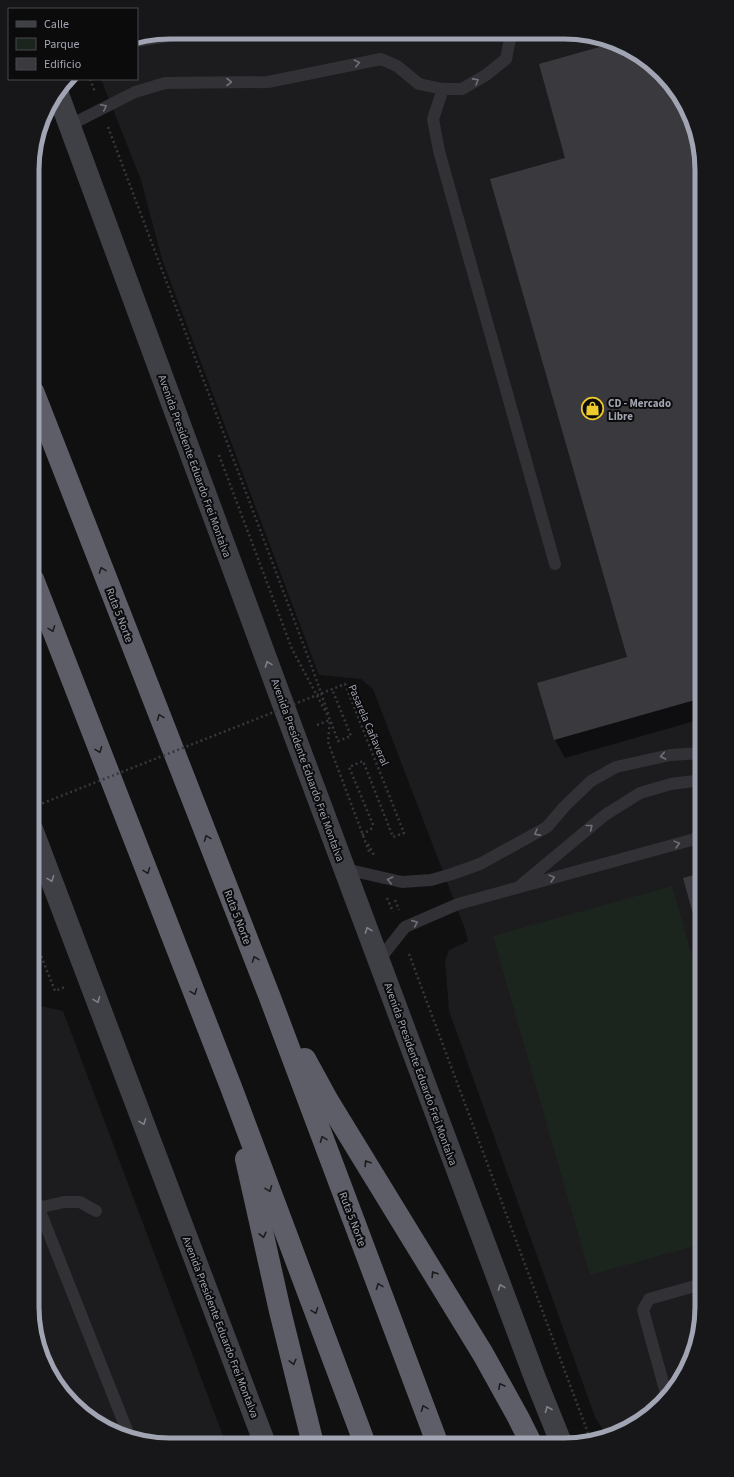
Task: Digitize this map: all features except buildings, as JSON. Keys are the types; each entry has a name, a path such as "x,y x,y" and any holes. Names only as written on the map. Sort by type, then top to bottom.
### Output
{"highway":[{"name":"Ruta 5 Norte","path":"39,406 269,995 435,1438"},
{"path":"39,594 231,1087 363,1438"},
{"path":"269,995 328,1102 483,1354 528,1438"},
{"path":"231,1087 280,1312 312,1438"}],"main road":[{"name":"Avenida Presidente Eduardo Frei Montalva","path":"60,99 532,1371 559,1438"},
{"name":"Avenida Presidente Eduardo Frei Montalva","path":"39,847 263,1438"}],"lane":[{"path":"70,125 135,92 165,84 268,82 381,59 397,66 419,84 443,89 462,89 486,75 506,59 511,39"},
{"path":"443,89 433,118 439,151 555,564"},
{"path":"345,869 402,882 432,880 480,864 547,827 565,806 591,781 616,767 670,755 695,753"},
{"path":"517,888 605,815 640,793 671,784 695,781"},
{"path":"379,960 405,927 458,904 695,839"},
{"path":"39,1208 64,1202 80,1202 96,1211"},
{"path":"39,1210 127,1431"},
{"path":"665,1390 643,1310 649,1299 695,1286"}],"path":[{"path":"90,80 313,670 338,741 351,736 332,689"},
{"path":"217,448 292,649 330,720 328,742 401,932 589,1435"},
{"name":"Pasarela Cañaveral","path":"39,804 345,684 404,833 393,837 362,761 349,767 374,827"},
{"path":"39,951 55,991 68,986"}],"shaded area":[{"path":"170,39 581,40 606,46 622,53 637,61 650,72 664,87 693,150 695,162 695,1315 685,1357 668,1387 657,1400 644,1411 614,1428 604,1431 595,1417 449,1011 445,961 449,950 468,941 465,929 373,689 361,679 319,675 162,259 141,180 101,80 138,80 138,43"},
{"path":"39,1006 63,1011 224,1438 153,1437 136,1434 120,1428 90,1411 77,1400 61,1380 46,1349 39,1315"}],"green space":[{"path":"672,886 695,966 695,1246 590,1275 493,936"}],"place":[{"name":"CD - Mercado Libre","path":"592,409"}]}
